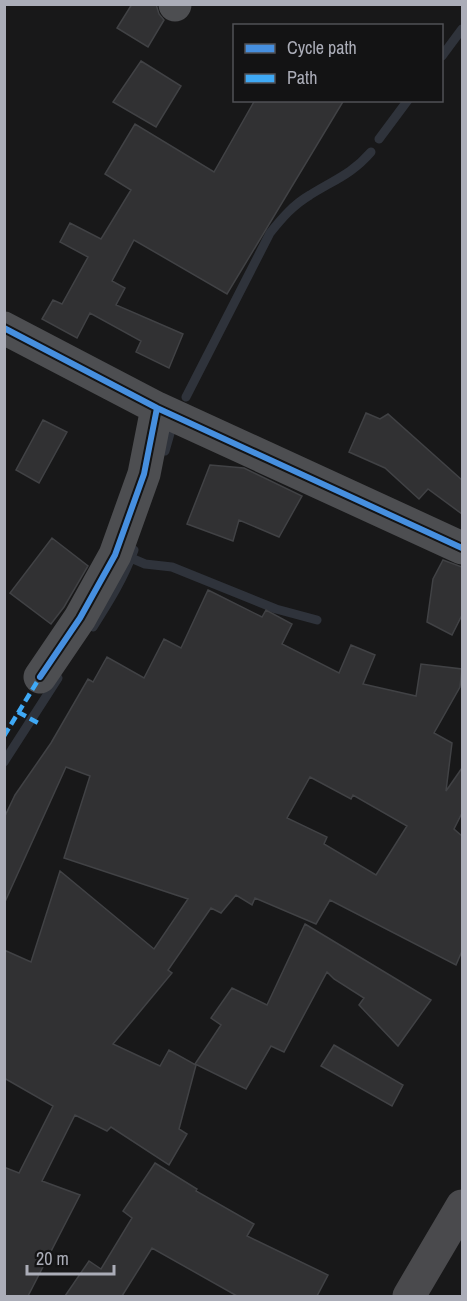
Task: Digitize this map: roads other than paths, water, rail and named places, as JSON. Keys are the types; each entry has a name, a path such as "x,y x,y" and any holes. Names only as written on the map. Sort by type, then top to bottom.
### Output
{"main road":[{"path":"409,1296 462,1206"}],"street":[{"path":"4,328 157,408 462,548"},
{"path":"40,677 80,618 115,555 144,474 157,408"}],"waterway":[{"path":"443,55 462,29"},
{"path":"379,139 407,102"},
{"path":"186,397 270,233 298,203 350,171 371,152"},
{"path":"165,451 171,430"},
{"path":"93,627 121,580 134,550"},
{"path":"131,558 145,564 172,567 276,609 317,620"},
{"path":"4,762 58,678"}]}
